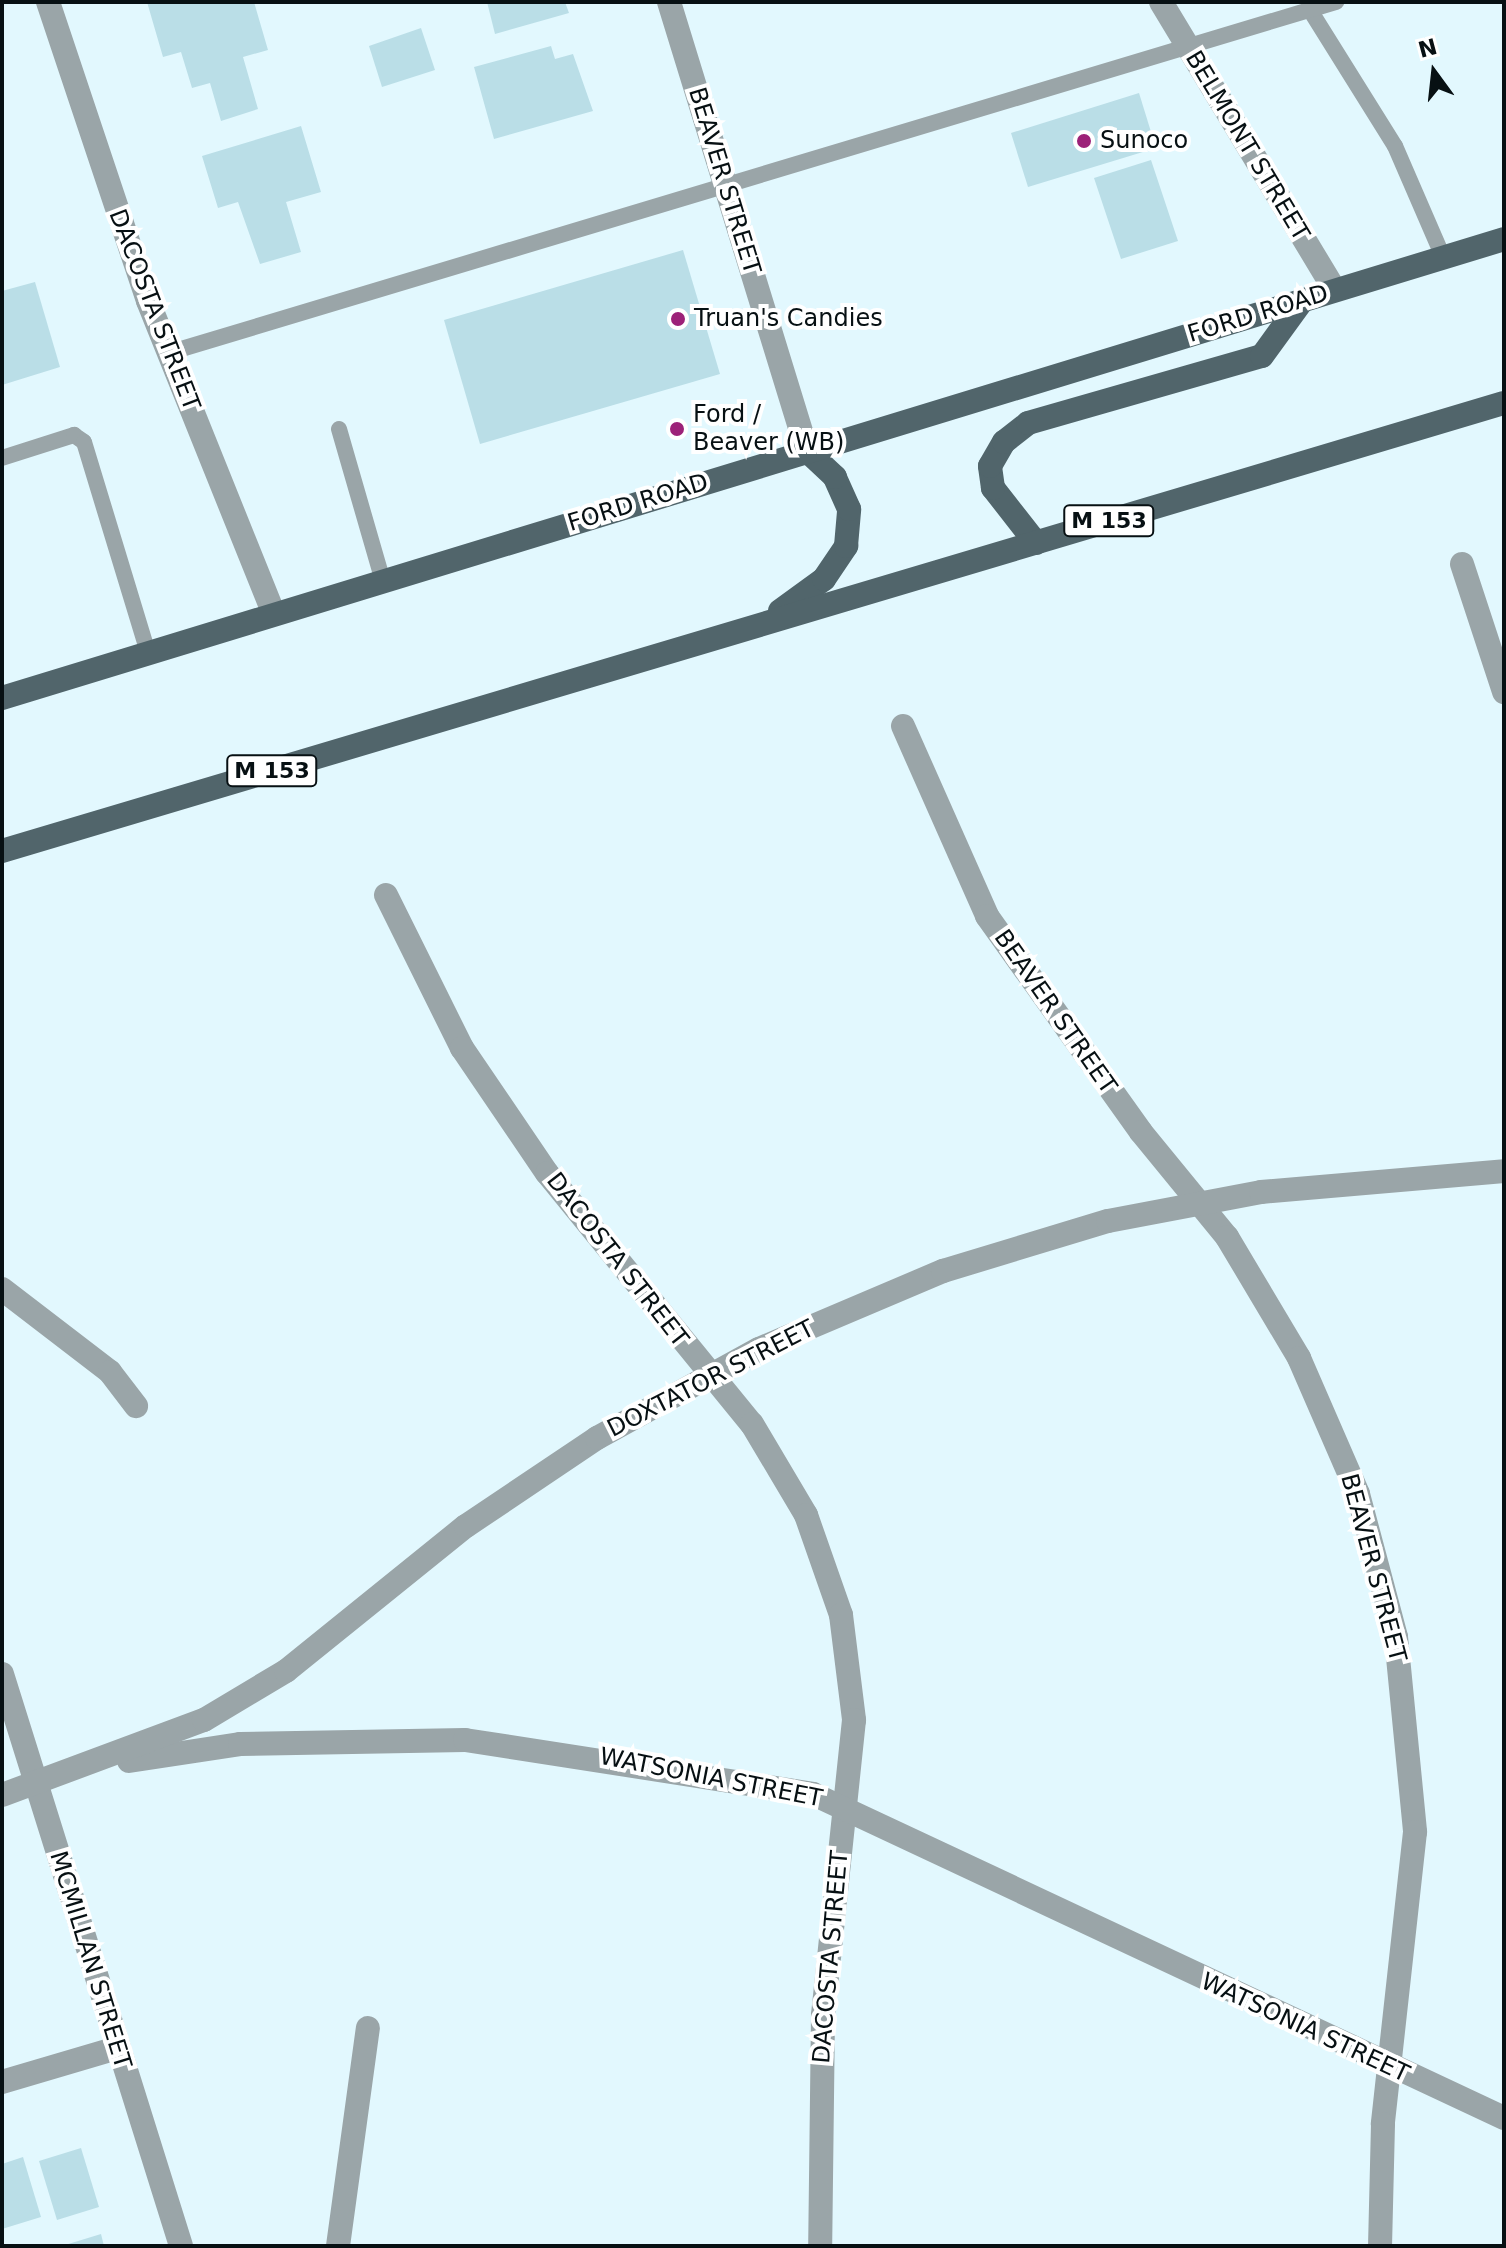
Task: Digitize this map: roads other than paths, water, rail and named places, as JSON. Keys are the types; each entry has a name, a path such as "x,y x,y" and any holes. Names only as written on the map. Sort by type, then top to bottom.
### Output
{"main road":[{"name":"FORD ROAD","path":"2,698 273,612 1504,239"},
{"path":"1036,543 993,488 990,466 1004,442 1028,423 1262,356 1302,301"},
{"name":"M 153","path":"2,851 1504,403"},
{"path":"715,639 792,606 824,579 846,546 849,509 835,477 807,451"}],"street":[{"name":"DACOSTA STREET","path":"48,2 168,353 273,612"},
{"name":"BEAVER STREET","path":"669,2 807,451"},
{"name":"BELMONT STREET","path":"1161,2 1335,290"},
{"path":"1462,564 1504,692"},
{"name":"BEAVER STREET","path":"903,726 987,916 1199,1204 1227,1237 1299,1358 1358,1494 1396,1637 1415,1832 1390,2071 1380,2246"},
{"name":"DACOSTA STREET","path":"386,895 462,1048 547,1173 709,1376 752,1424 806,1515 841,1615 854,1720 823,2015 820,2246"},
{"name":"DOXTATOR STREET","path":"2,1795 89,1767 204,1720 286,1671 466,1526 597,1438 709,1376 943,1271 1108,1221 1199,1204 1366,1178 1504,1171"},
{"path":"2,1289 110,1372 136,1406"},
{"name":"MCMILLAN STREET","path":"2,1674 181,2246"},
{"name":"WATSONIA STREET","path":"89,1767 240,1744 465,1740 592,1756 846,1805 1390,2071 1504,2118"},
{"path":"338,2246 368,2028"},
{"path":"2,2082 117,2048"}],"lane":[{"path":"168,353 723,181 1336,2"},
{"path":"1310,10 1395,146 1443,257"},
{"path":"339,429 383,581"},
{"path":"2,458 74,435 84,442 148,653"}],"place":[{"name":"Sunoco","path":"1084,141"},
{"name":"Truan's Candies","path":"678,319"},
{"name":"Ford / Beaver (WB)","path":"677,429"}]}
